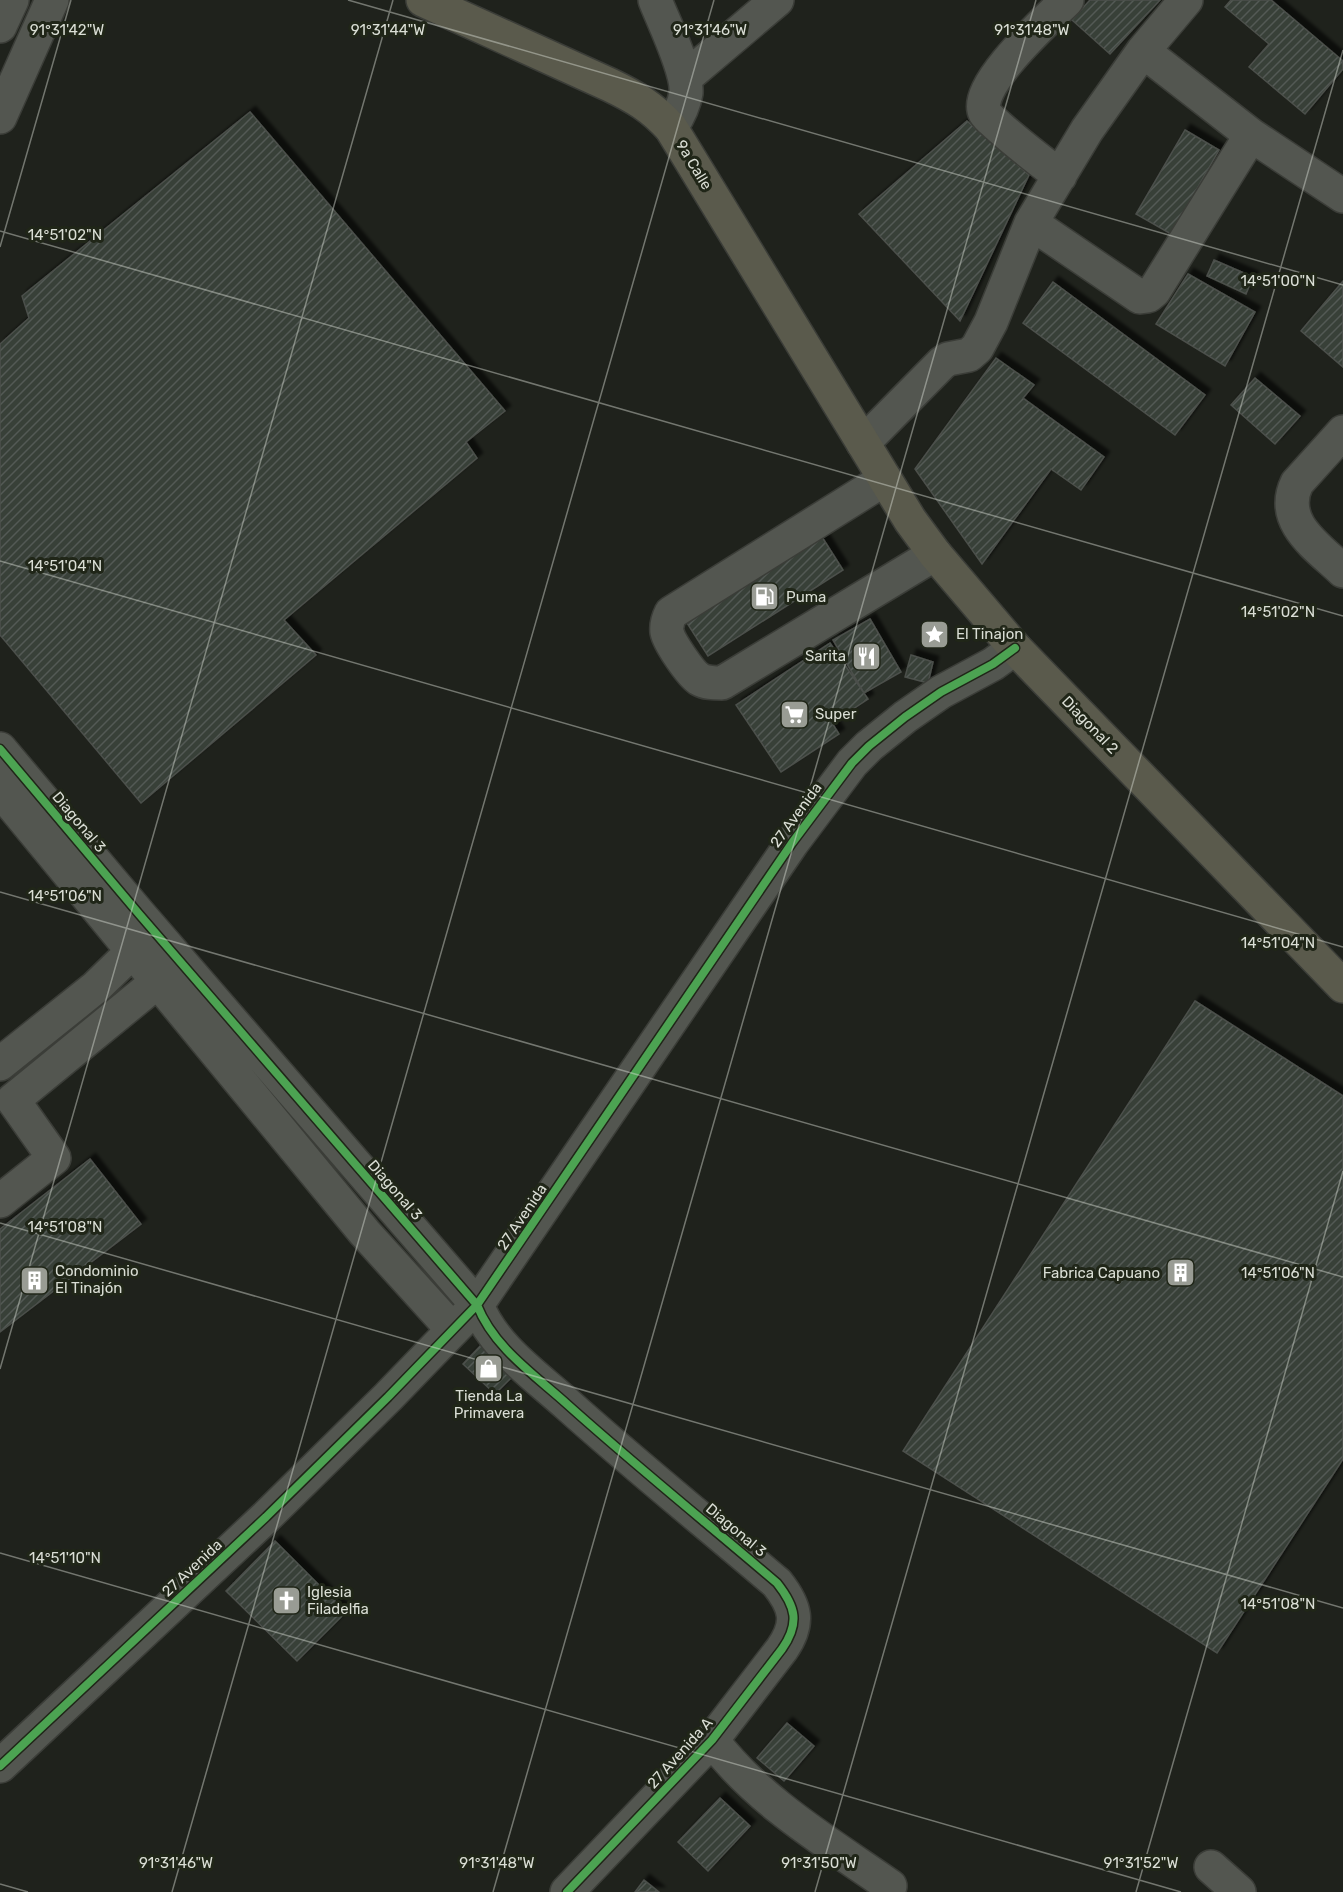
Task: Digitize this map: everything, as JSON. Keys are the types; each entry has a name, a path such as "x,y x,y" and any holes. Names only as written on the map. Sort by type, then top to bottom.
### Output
{"main road":[{"name":"9a Calle","path":"423,0 636,97 656,111 671,128 863,443"},
{"name":"Diagonal 2","path":"863,443 910,520 935,554 1015,648 1343,986"}],"street":[{"path":"0,26 12,0"},
{"path":"0,117 52,0"},
{"path":"655,0 685,78 686,94 680,113 671,128"},
{"path":"685,78 777,0"},
{"path":"1060,176 1011,138 986,114 982,105 986,92 996,76 1067,0"},
{"path":"863,443 942,363 948,359 969,355 977,348 991,322 1031,223 1087,130 1143,51 1186,0"},
{"path":"1143,51 1251,135 1343,196"},
{"path":"1031,223 1140,297 1148,297 1154,291 1251,135"},
{"path":"1343,432 1297,483 1293,492 1292,506 1294,519 1305,534 1343,571"},
{"path":"885,479 671,613 667,621 668,636 690,671 697,678 708,683 722,683 935,554"},
{"name":"27 Avenida","path":"0,1766 266,1517 388,1397 477,1305 785,853 852,763 905,717 941,693 993,664 1015,648"},
{"name":"Diagonal 3","path":"0,749 477,1305 494,1337 591,1425 777,1583 788,1596 794,1618"},
{"path":"0,790 365,1233 453,1330"},
{"path":"0,1064 96,987 133,951"},
{"path":"0,1201 54,1158 13,1100 157,982"},
{"name":"27 Avenida A","path":"567,1892 712,1740 790,1638 794,1628 794,1618"},
{"path":"712,1740 749,1782 798,1822 890,1886"},
{"path":"1211,1867 1239,1892"}],"building":[{"path":"1090,0 1160,0 1110,54 1072,20"},
{"path":"1231,0 1271,0 1343,61 1343,69 1305,114 1249,67 1269,44 1225,7"},
{"path":"250,112 505,411 466,442 477,458 284,620 316,655 141,803 0,635 0,344 29,318 22,296"},
{"path":"967,121 1029,175 960,321 859,214"},
{"path":"1185,130 1219,150 1171,234 1136,214"},
{"path":"1214,260 1253,277 1246,294 1207,276"},
{"path":"1188,274 1255,312 1225,366 1156,324"},
{"path":"1343,281 1343,367 1301,331"},
{"path":"1053,282 1205,395 1175,435 1023,323"},
{"path":"996,358 1034,385 1023,398 1104,457 1081,490 1051,469 982,564 915,469"},
{"path":"1255,378 1300,416 1275,444 1231,405"},
{"name":"Puma","path":"822,537 843,570 708,656 687,623"},
{"name":"Sarita","path":"870,619 901,672 864,693 833,640"},
{"name":"Super","path":"830,643 868,699 832,723 839,734 781,772 736,705"},
{"path":"911,655 933,662 928,683 905,677"},
{"name":"Fabrica Capuano","path":"1195,1001 1343,1096 1343,1459 1217,1653 903,1451"},
{"name":"Condominio El Tinajón","path":"90,1159 141,1224 0,1332 0,1229"},
{"name":"Tienda La Primavera","path":"484,1342 516,1373 495,1394 463,1364"},
{"name":"Iglesia Filadelfia","path":"275,1541 346,1612 297,1661 226,1591"},
{"path":"787,1723 814,1746 784,1781 757,1758"},
{"path":"720,1798 750,1826 708,1871 678,1842"},
{"path":"644,1880 659,1892 635,1892"}],"cycle path":[{"path":"0,1766 266,1517 388,1397 477,1305 792,843 852,763 905,717 941,692 993,664 1015,648"},
{"path":"0,749 139,914 477,1305 494,1335 516,1360 777,1583 792,1608 793,1623 788,1640 712,1740 567,1892"}],"place":[{"name":"Puma","path":"765,597"},
{"name":"El Tinajon","path":"935,634"},
{"name":"Sarita","path":"867,656"},
{"name":"Super","path":"794,714"},
{"name":"Fabrica Capuano","path":"1181,1273"},
{"name":"Condominio El Tinajón","path":"34,1280"},
{"name":"Tienda La Primavera","path":"489,1369"},
{"name":"Iglesia Filadelfia","path":"286,1601"}]}
